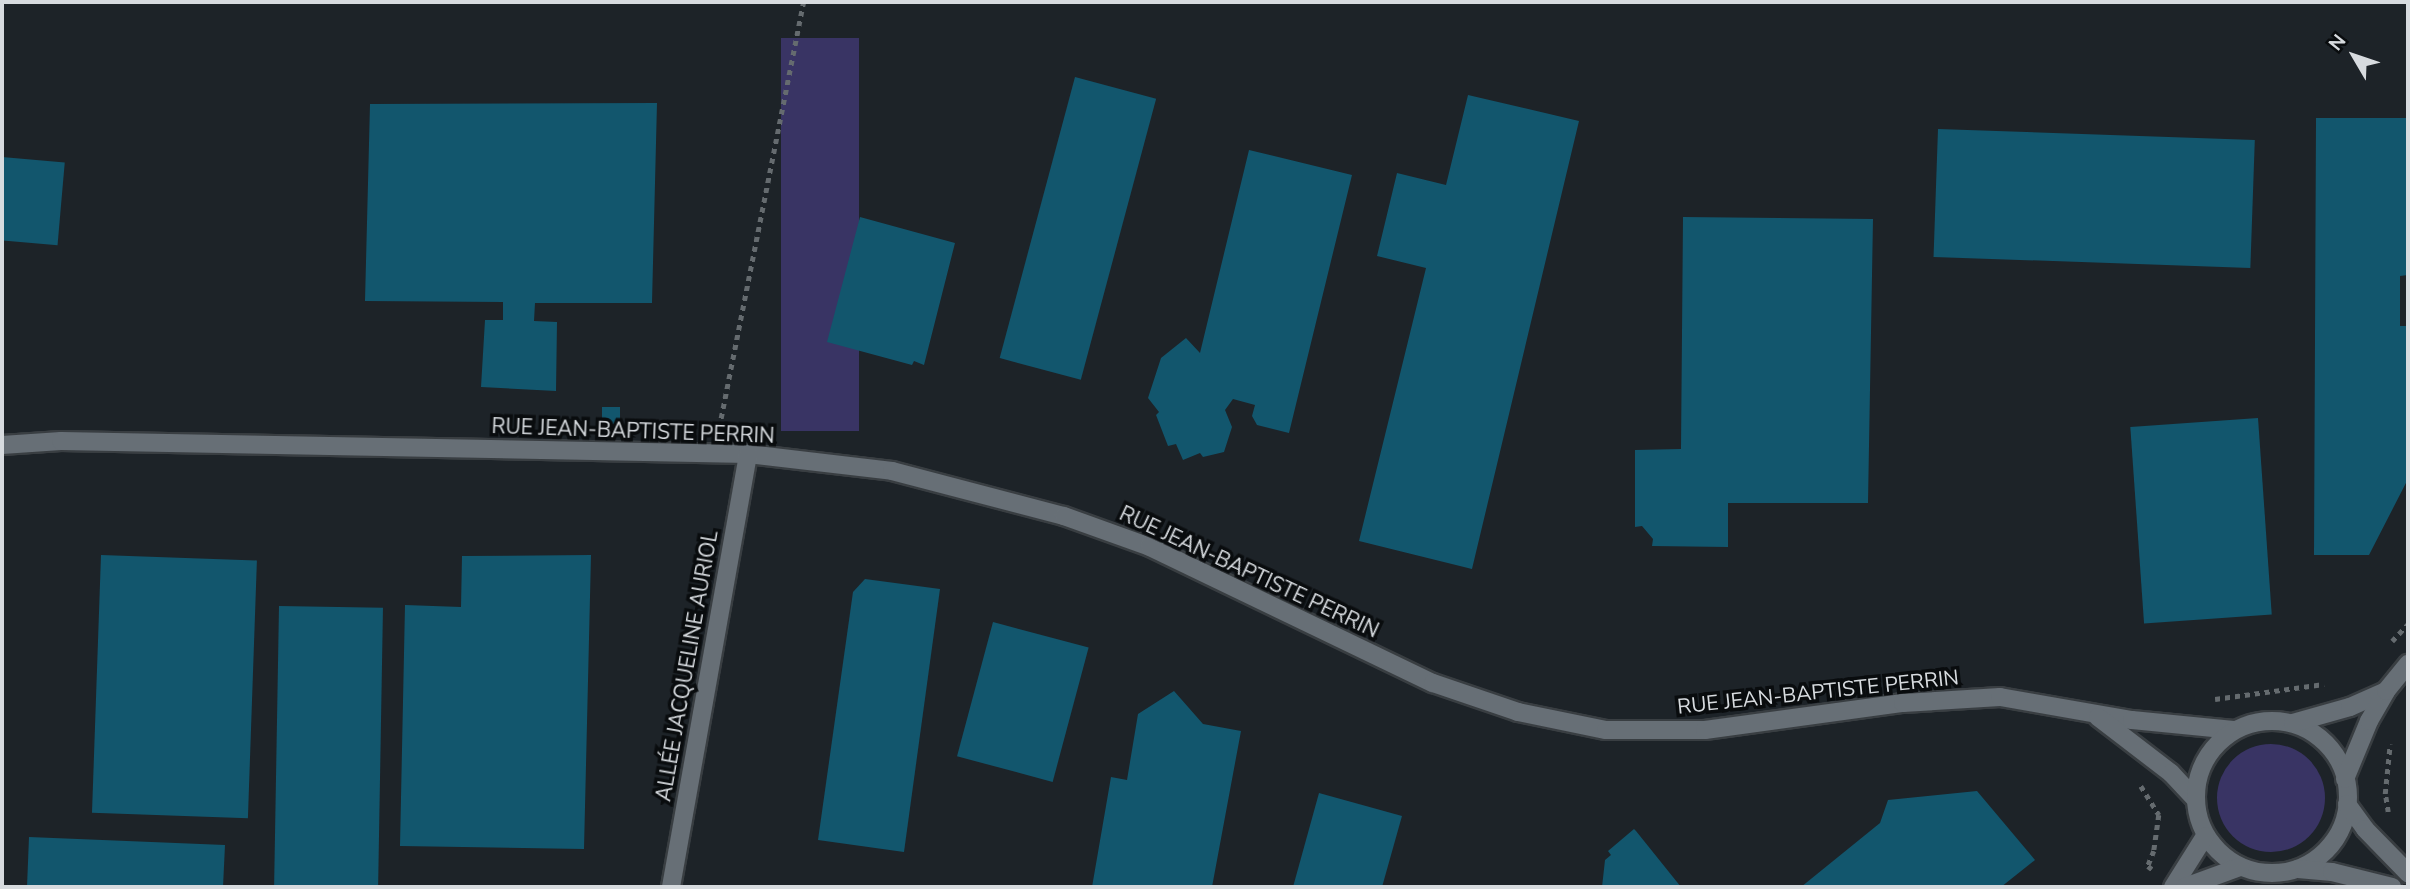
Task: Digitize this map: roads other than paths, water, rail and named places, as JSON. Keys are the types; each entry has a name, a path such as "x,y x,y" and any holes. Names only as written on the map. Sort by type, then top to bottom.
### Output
{"street":[{"name":"RUE JEAN-BAPTISTE PERRIN","path":"2,445 61,441 714,453 748,454 892,471 1064,516 1150,547 1433,683 1518,712 1606,730 1705,730 1903,703 2000,697 2168,725 2234,730"},
{"name":"ALLÉE JACQUELINE AURIOL","path":"671,887 748,454"},
{"path":"2345,779 2359,742 2386,691 2408,664"},
{"path":"2386,691 2350,707 2291,723 2257,722 2234,730 2215,745 2202,765 2195,799 2205,836 2220,854 2240,867 2263,874 2298,869 2332,872 2392,887"},
{"name":"RUE JEAN-BAPTISTE PERRIN","path":"2093,713 2171,773 2195,799"},
{"path":"2291,723 2308,729 2329,745 2343,768 2347,804 2346,820 2334,843 2314,861 2298,869"},
{"path":"2347,804 2365,829 2408,873"},
{"path":"2173,887 2205,836"},
{"path":"2185,887 2240,867"}]}
